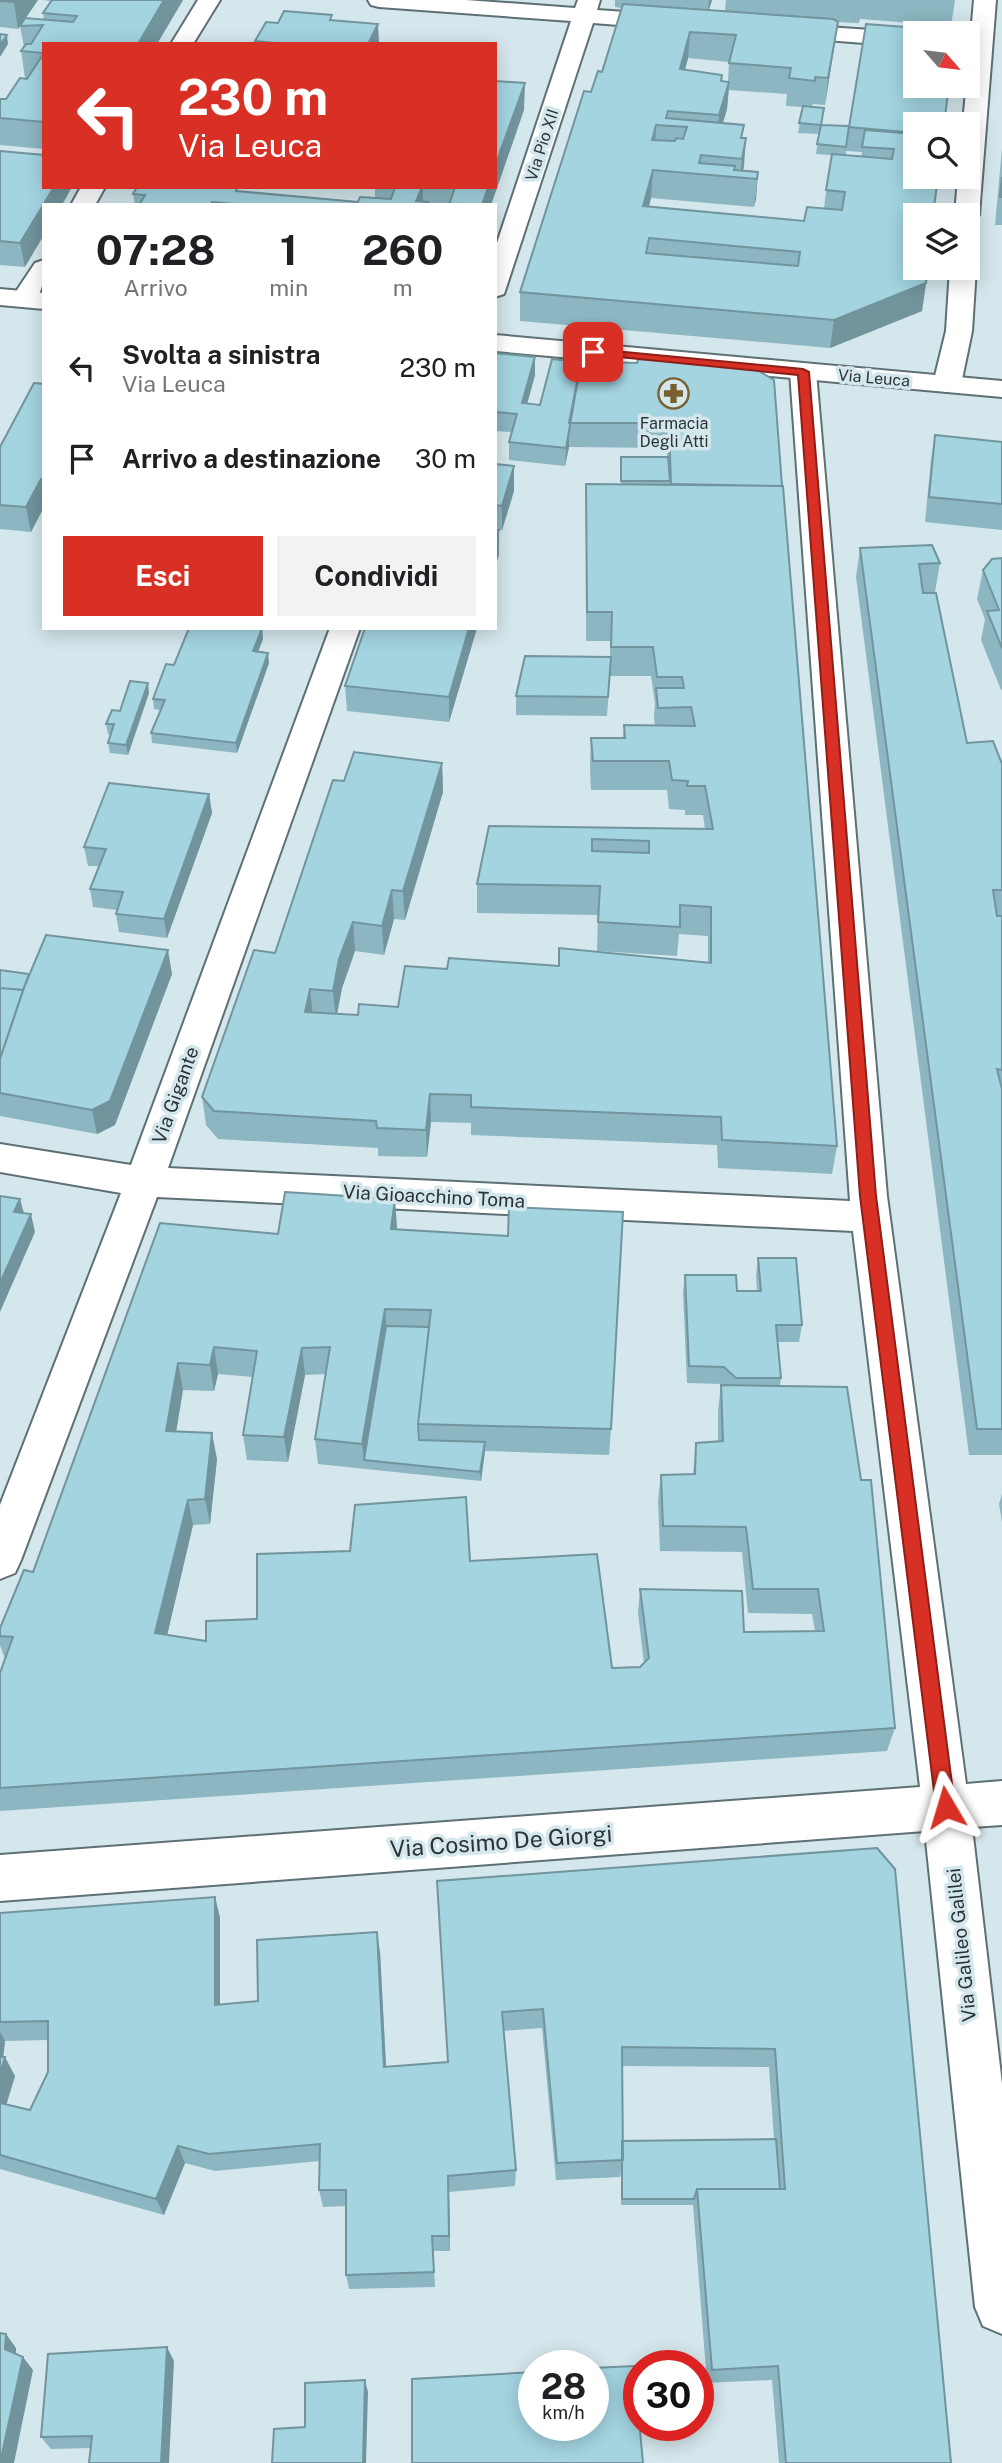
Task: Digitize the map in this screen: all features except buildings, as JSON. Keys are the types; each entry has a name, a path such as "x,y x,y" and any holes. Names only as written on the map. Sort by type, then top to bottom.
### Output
{"street":[{"path":"183,42 209,0"},
{"path":"379,0 586,8 693,24"},
{"path":"980,21 985,0"},
{"name":"Via Pio XII","path":"497,283 586,8"},
{"path":"763,29 903,39"},
{"path":"967,203 972,98"},
{"path":"23,299 42,271"},
{"path":"947,384 958,331 962,280"},
{"name":"Via Leuca","path":"497,344 1002,389"},
{"name":"Via Galileo Galilei","path":"803,372 871,1217 946,1807 1002,2307"},
{"name":"Via Gigante","path":"0,1560 144,1182 344,630"},
{"name":"Via Gioacchino Toma","path":"0,1158 144,1182 871,1217"},
{"name":"Via Cosimo De Giorgi","path":"0,1878 1002,1803"}],"place":[{"name":"Farmacia Degli Atti","path":"674,394"}],"route":[{"path":"593,352 803,372 868,1196 946,1807"}]}
